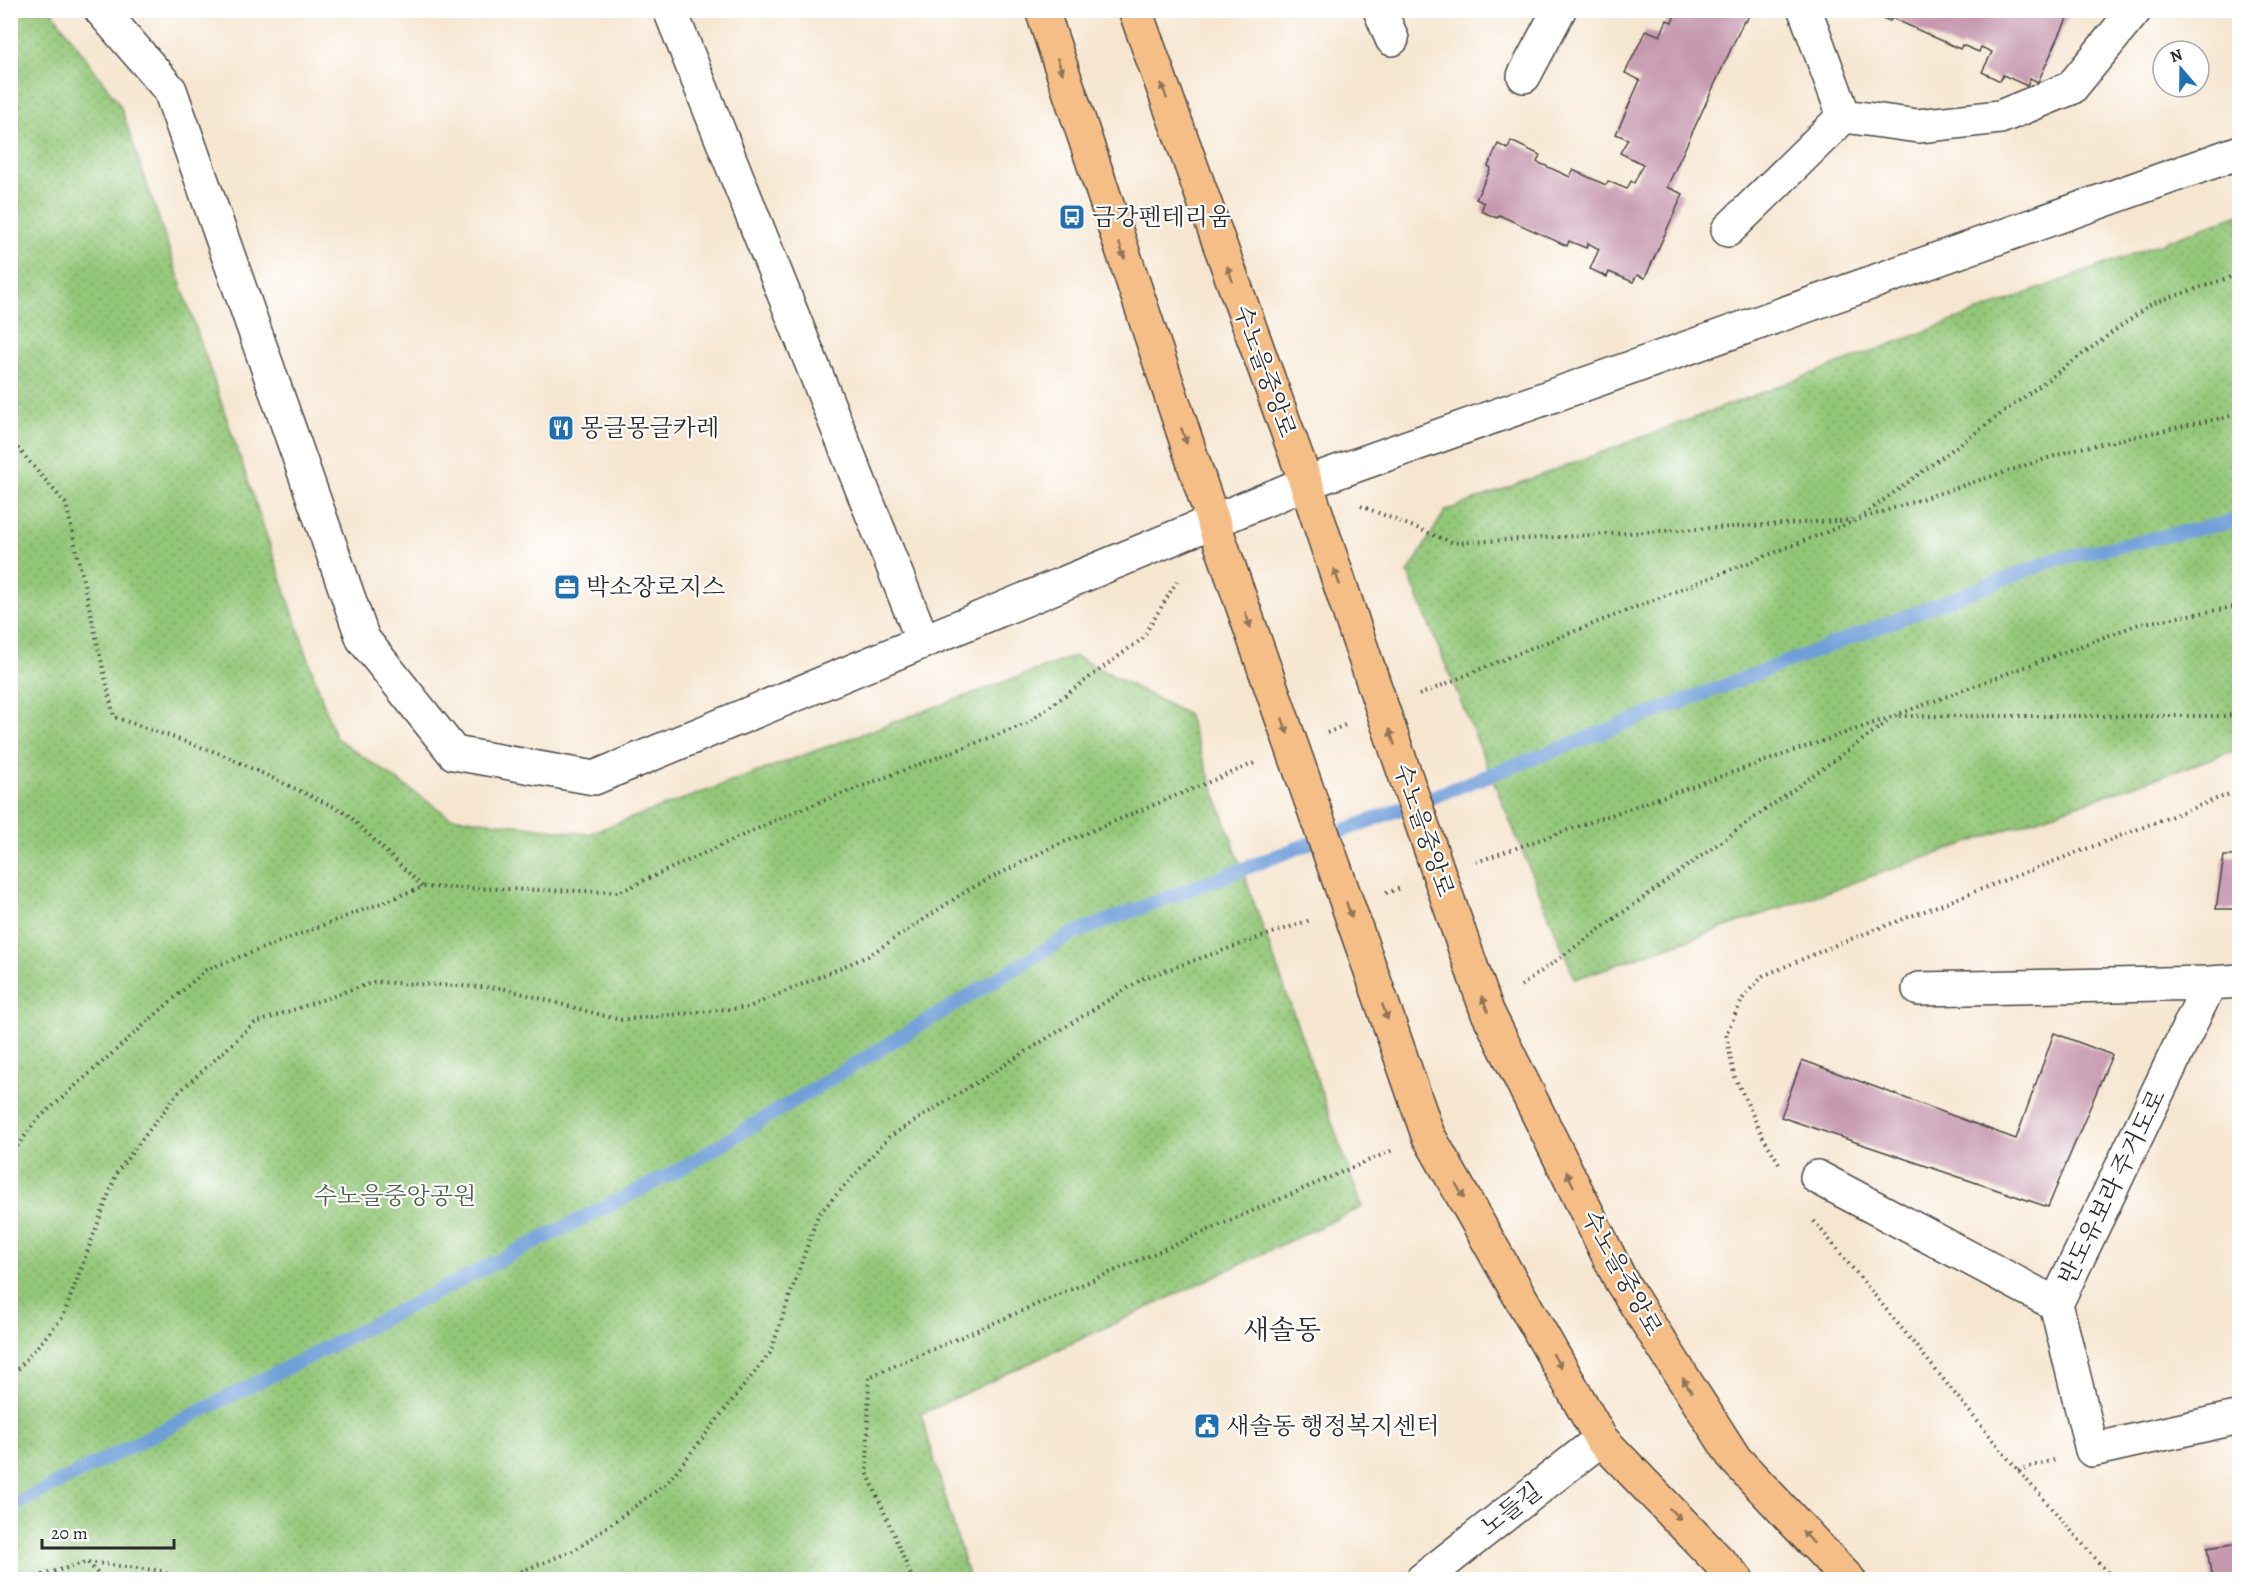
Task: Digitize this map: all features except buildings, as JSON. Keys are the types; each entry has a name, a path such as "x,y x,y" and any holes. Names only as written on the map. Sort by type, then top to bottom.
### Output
{"main road":[{"path":"1042,10 1213,521 1428,1135 1601,1439 1737,1580"},
{"name":"수노을중앙로","path":"1135,10 1306,483 1487,1011 1621,1281 1728,1450 1849,1580"}],"street":[{"path":"101,10 170,90 363,639 454,753 594,778 1306,483 2240,152"},
{"path":"670,10 923,641"},
{"path":"1524,76 1559,10"},
{"path":"1804,10 1844,116"},
{"path":"1844,116 1918,126 2000,117 2072,88 2134,10"},
{"path":"1728,230 1844,116"},
{"path":"1919,989 2225,982"},
{"name":"반도유보라 주거도로","path":"1817,1177 2056,1304 2225,982"},
{"path":"2056,1304 2092,1450 2240,1417"},
{"name":"노들길","path":"1422,1580 1601,1439"}],"path":[{"path":"1306,483 1454,543 1857,520 2151,304 2240,274"},
{"path":"1409,699 1529,649 1857,520 2076,449 2240,414"},
{"path":"10,439 66,504 114,717 221,754 345,812 423,887"},
{"path":"10,1156 36,1121 206,970 423,887 619,892 794,812 1026,724 1142,639 1178,580"},
{"path":"1468,865 1894,716 2139,624 2240,606"},
{"path":"1487,1011 1894,716 2225,716 2240,714"},
{"path":"1322,735 1354,722"},
{"path":"10,1378 63,1317 117,1172 178,1093 255,1023 374,982 502,988 620,1020 749,1007 868,956 968,890 1048,849 1267,758"},
{"path":"1780,1166 1763,1137 1734,1075 1726,1034 1744,996 1763,976 1849,940 2240,790"},
{"path":"1379,896 1401,888"},
{"path":"499,1580 575,1550 667,1483 770,1353 818,1215 889,1137 1143,978 1312,919"},
{"path":"913,1580 867,1472 869,1377 1428,1135"},
{"path":"1811,1216 2005,1455 2108,1573 2118,1580"},
{"path":"25,1580 87,1562 162,1571 178,1580"},
{"path":"87,1562 104,1580"}],"green space":[{"name":"수노을중앙공원","path":"51,10 120,105 335,737 450,817 588,834 1075,656 1187,714 1362,1207 921,1414 969,1579 11,1579 10,11"},
{"path":"2239,214 2239,749 1575,979 1408,573 1445,511"}],"waterway":[{"path":"10,1507 677,1171 1072,934 2057,559 2240,520"}],"place":[{"name":"금강펜테리움","path":"1072,217"},
{"name":"몽글몽글카레","path":"561,428"},
{"name":"박소장로지스","path":"567,587"},
{"name":"새솔동 행정복지센터","path":"1207,1426"}],"district":[{"name":"새솔동","path":"1282,1330"}]}
